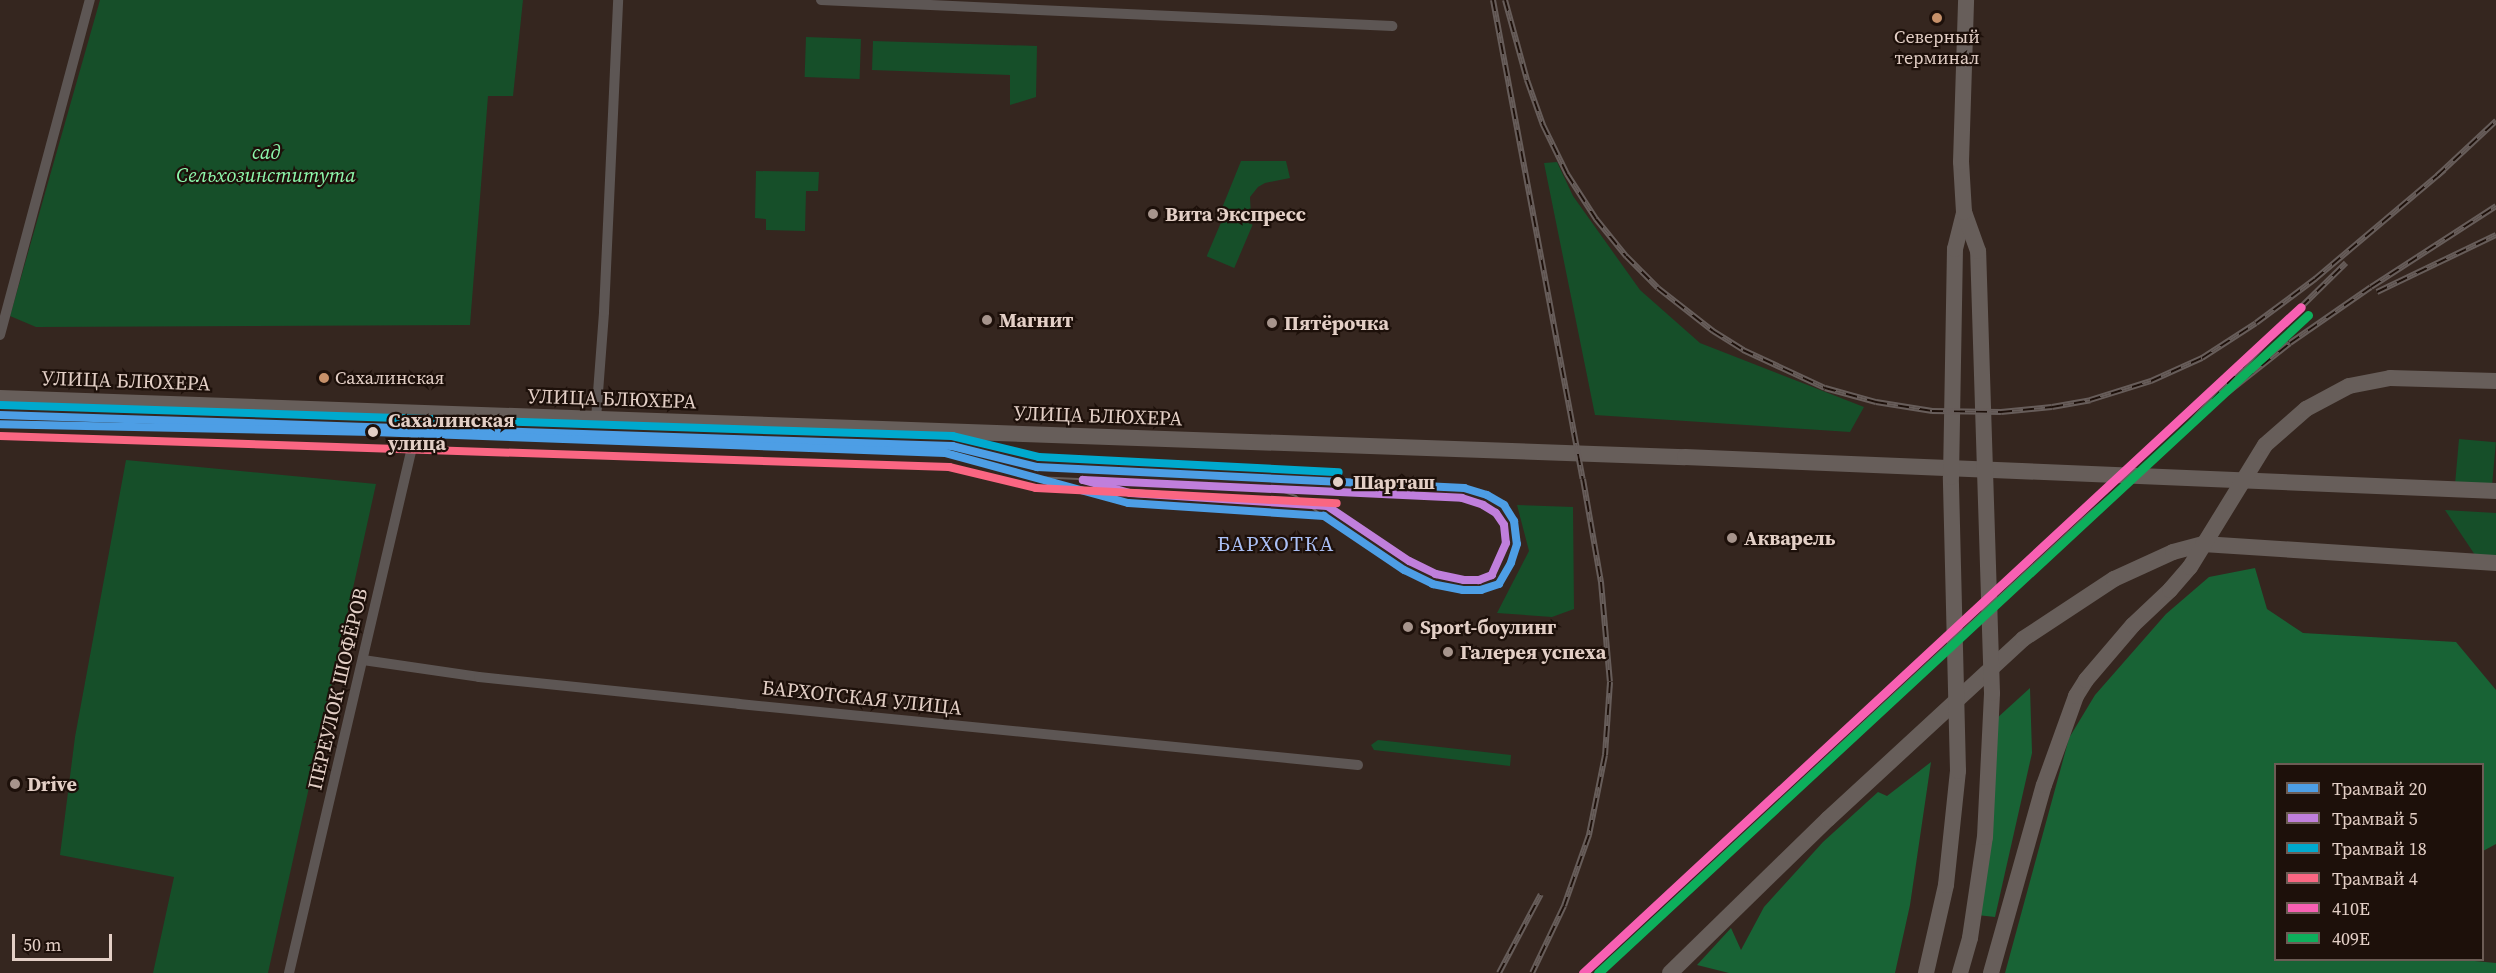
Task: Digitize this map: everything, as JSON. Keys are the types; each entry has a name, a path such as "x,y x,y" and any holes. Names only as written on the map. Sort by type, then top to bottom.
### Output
{"main road":[{"path":"1960,973 1970,938 1985,837 1992,693 1978,250 1964,212 1961,162 1966,0"},
{"path":"1926,973 1946,885 1958,771 1951,477 1955,249 1964,212"},
{"path":"1991,973 2044,785 2076,696 2086,680 2133,625 2170,590 2190,567 2265,445 2320,399 2368,380 2428,377 2496,381"},
{"name":"УЛИЦА БЛЮХЕРА","path":"0,398 1685,457 2496,491"},
{"path":"1670,973 1917,736 2023,639 2079,599 2114,579 2173,552 2203,544 2496,563"}],"street":[{"path":"0,332 90,0"},
{"path":"596,419 604,312 618,0"},
{"path":"821,0 1002,4 1392,26"},
{"name":"ПЕРЕУЛОК ШОФЁРОВ","path":"289,973 420,413"},
{"name":"БАРХОТСКАЯ УЛИЦА","path":"363,660 478,677 1358,765"}],"green space":[{"name":"сад Сельхозинститута","path":"100,0 523,0 513,96 488,96 470,325 36,327 10,316"},
{"path":"806,37 861,39 860,79 805,77"},
{"path":"873,41 1037,46 1036,97 1010,105 1010,75 872,70"},
{"path":"1241,161 1286,161 1290,178 1265,183 1258,187 1250,197 1251,217 1245,218 1222,208"},
{"path":"1557,162 1573,196 1640,290 1700,343 1864,407 1850,432 1595,415 1544,163"},
{"path":"756,171 819,172 818,191 806,191 805,231 766,230 766,219 755,218"},
{"path":"1225,213 1253,225 1234,268 1207,256"},
{"path":"2459,439 2496,442 2492,486 2455,483"},
{"path":"126,460 376,484 268,973 153,973 174,877 60,855 75,737"},
{"path":"1517,505 1573,507 1574,609 1552,617 1497,613 1529,551"},
{"path":"2445,510 2496,513 2496,555 2475,555"},
{"path":"2255,568 2267,609 2303,633 2456,642 2496,690 2496,844 2484,850 2484,763 2274,763 2274,961 2475,961 2496,963 2496,973 2005,973 2069,738 2095,695 2166,614 2209,577"},
{"path":"2030,688 2032,753 1995,917 1977,915 1996,719"},
{"path":"1378,740 1511,755 1510,766 1374,750 1371,745"},
{"path":"1931,762 1910,905 1895,973 1729,973 1697,965 1731,928 1741,950 1764,907 1823,842 1878,792 1887,796"}],"tram line":[{"name":"18","path":"0,405 952,436 1039,457 1339,472"},
{"name":"20","path":"0,415 952,446 1037,467 1464,488 1487,495 1504,505 1514,521 1517,544 1511,563 1499,584 1481,590 1463,590 1433,584 1404,570 1324,516 1128,503 945,453 373,432 0,424"},
{"name":"4","path":"0,436 949,467 1036,488 1337,503"},
{"path":"1034,477 1273,488 1296,496 1324,516"},
{"name":"5","path":"1083,480 1462,498 1483,505 1496,513 1504,525 1506,543 1492,575 1479,580 1464,580 1436,574 1409,561 1327,506 1130,493 1083,480"},
{"path":"1084,492 1303,503"}],"railway":[{"path":"1493,0 1601,582 1610,682 1605,755 1589,835 1564,906 1532,973"},
{"path":"1505,0 1527,80 1543,125 1567,174 1596,219 1626,256 1658,288 1713,331 1743,350 1825,388 1876,402 1932,411 2001,412 2052,407 2090,400 2151,381 2202,358 2256,323 2315,279 2444,170"},
{"path":"2437,176 2496,121"},
{"path":"2227,393 2290,343 2496,206"},
{"path":"2377,292 2496,235"},
{"path":"2301,307 2346,263"},
{"path":"1597,973 2083,521 2167,448 2285,322"},
{"path":"1499,973 1541,894"}],"transit line":[{"name":"410E","path":"1583,973 2301,307"},
{"name":"409E","path":"1598,973 2308,315"}],"place":[{"name":"Северный терминал","path":"1937,18"},
{"name":"Вита Экспресс","path":"1153,214"},
{"name":"Магнит","path":"987,320"},
{"name":"Пятёрочка","path":"1272,323"},
{"name":"Сахалинская","path":"324,378"},
{"name":"Сахалинская улица","path":"373,432"},
{"name":"Шарташ","path":"1338,482"},
{"name":"Акварель","path":"1732,538"},
{"name":"Sport-боулинг","path":"1408,627"},
{"name":"Галерея успеха","path":"1448,652"},
{"name":"Drive","path":"15,784"}],"district":[{"name":"БАРХОТКА","path":"1276,544"}]}
